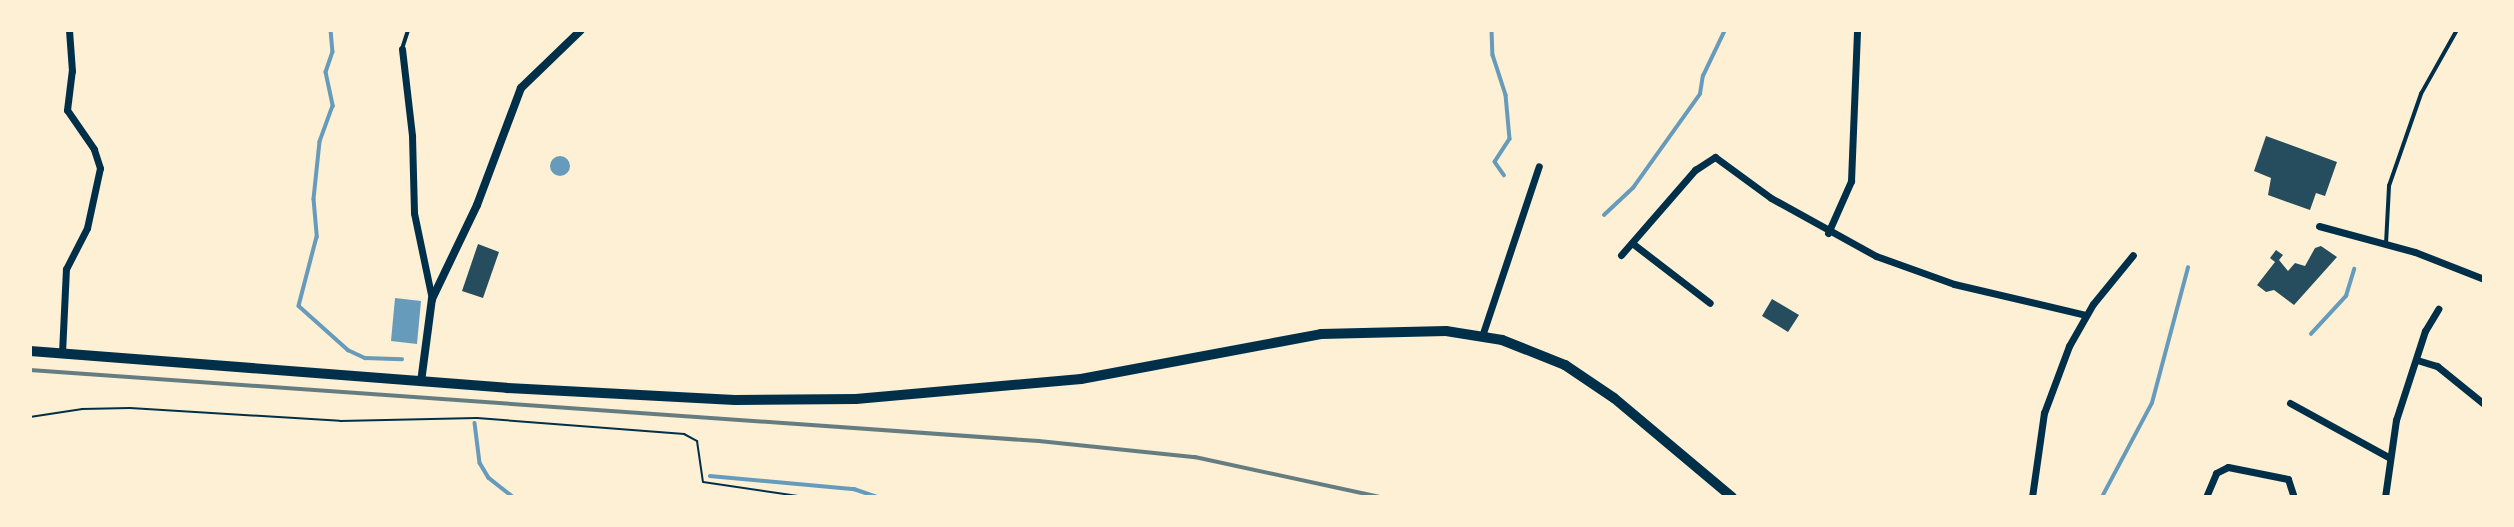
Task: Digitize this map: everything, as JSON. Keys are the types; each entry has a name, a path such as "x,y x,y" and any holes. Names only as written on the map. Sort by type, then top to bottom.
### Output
{"main road":[{"path":"30,351 421,382 723,399 903,398 1123,373 1321,334 1418,329 1482,336 1542,354 1579,373 1732,497"}],"street":[{"path":"62,353 66,269 87,228 100,168 94,149 67,110 72,71 69,30"},
{"path":"421,382 432,299 477,205 521,88 581,30"},
{"path":"1828,233 1851,181 1857,30"},
{"path":"402,49 412,136 414,213 432,299"},
{"path":"1621,255 1695,170 1715,157 1828,233 1931,277 2086,315"},
{"path":"1482,336 1539,166"},
{"path":"2319,226 2386,245 2484,279"},
{"path":"1632,243 1710,303"},
{"path":"2032,497 2047,404 2086,315 2133,255"},
{"path":"2385,497 2396,420 2425,331 2438,309"},
{"path":"2417,360 2437,366 2484,404"},
{"path":"2290,403 2390,458"},
{"path":"2206,497 2216,473 2234,467 2288,479 2294,497"}],"lane":[{"path":"402,49 408,30"},
{"path":"2386,245 2389,186 2421,94 2457,30"}],"path":[{"path":"30,417 117,408 379,422 477,418 684,434 697,441 704,482 804,497"}],"water":[{"path":"560,156 567,159 570,166 567,173 560,176 553,173 550,166 553,159"},
{"path":"395,298 421,301 417,344 391,341"}],"building":[{"path":"2266,136 2337,162 2325,196 2316,193 2310,210 2268,195 2271,178 2254,171"},
{"path":"478,244 499,252 483,298 462,291"},
{"path":"2321,246 2337,257 2294,305 2274,290 2266,292 2257,285 2275,262 2270,258 2276,250 2283,255 2279,260 2288,271 2295,263 2305,266 2315,248"},
{"path":"1772,299 1799,315 1788,332 1762,316"}],"waterway":[{"path":"331,30 333,52 326,72 333,106 320,142 314,199 317,237 299,306 348,350 365,358 402,359"},
{"path":"1492,30 1493,55 1506,95 1510,139 1495,162 1504,175"},
{"path":"1604,215 1633,188 1700,94 1703,76 1725,30"},
{"path":"2102,497 2152,403 2188,268"},
{"path":"2311,334 2346,296 2354,269"},
{"path":"475,423 480,463 489,478 513,497"},
{"path":"710,476 854,489 877,497"}],"railway":[{"path":"30,370 1039,441 1195,457 1380,497"}]}
